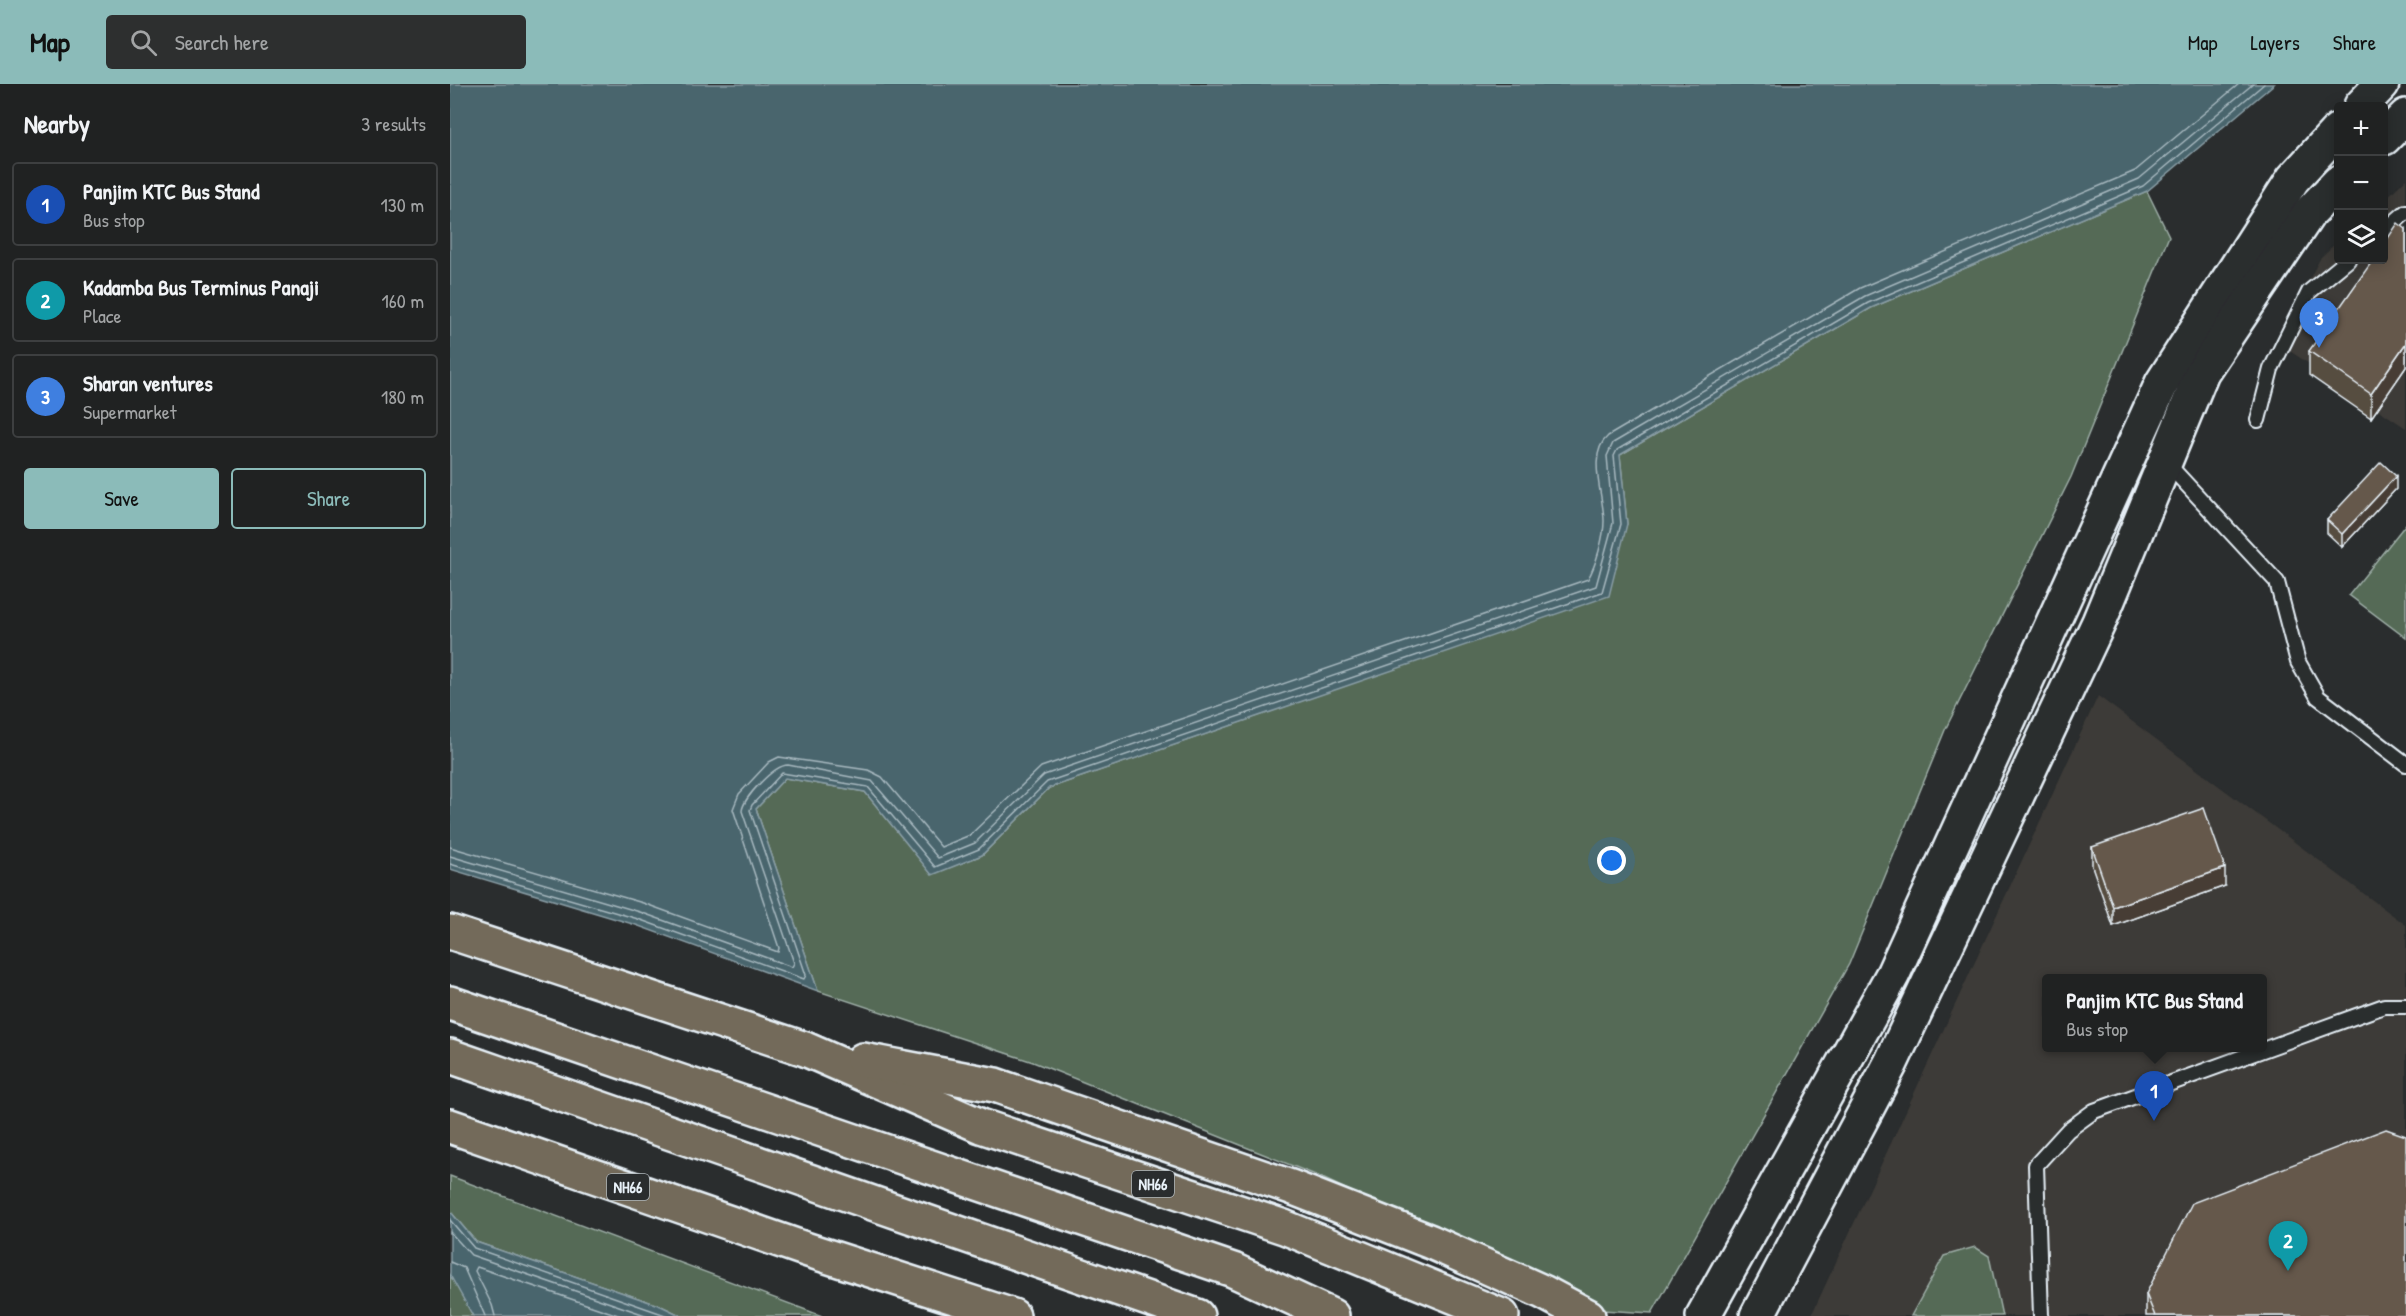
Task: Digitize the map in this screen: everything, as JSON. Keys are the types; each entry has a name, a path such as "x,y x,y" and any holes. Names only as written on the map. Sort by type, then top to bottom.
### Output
{"highway":[{"name":"NH66","path":"450,932 805,1049 981,1126 1284,1227 1502,1316"},
{"path":"450,1003 1233,1270 1332,1316"},
{"path":"805,1049 994,1085 1017,1092 1334,1204 1431,1242 1542,1292 1588,1316"},
{"path":"450,1056 1197,1316"},
{"name":"NH66","path":"450,1126 805,1249 1013,1316"}],"main road":[{"path":"2365,102 2382,84"},
{"path":"2388,134 2406,116"},
{"path":"1703,1316 1893,974 2162,383 2293,179 2334,134"},
{"path":"1757,1316 1891,1063 2099,622 2202,372 2309,213 2334,187"}],"lane":[{"path":"2388,228 2406,212"},
{"path":"2258,420 2271,369 2309,292 2343,264"},
{"path":"2166,461 2277,582 2298,662 2318,697 2406,764"},
{"path":"2267,1048 2384,1006 2406,1006"},
{"path":"2041,1316 2036,1165 2068,1130 2094,1111 2257,1052"}],"shaded area":[{"path":"2406,179 2406,428 2276,342 2321,257 2334,245 2334,264 2388,264 2388,196"},
{"path":"2098,696 2406,925 2406,1316 1811,1316"}],"green space":[{"path":"2147,191 2169,236 2071,477 1945,730 1849,964 1652,1313 1602,1310 1318,1176 1033,1062 818,991 756,809 785,778 865,792 932,874 982,855 1049,788 1307,699 1627,524 1620,455 1871,308"},
{"path":"2406,524 2406,638 2349,595"},
{"path":"450,1176 822,1316 682,1316 661,1306 476,1242 450,1211"},
{"path":"1975,1247 1989,1256 2002,1316 1911,1316 1944,1256"},
{"path":"450,1275 453,1276 473,1316 450,1316"}],"water":[{"path":"450,84 2274,84 2147,191 1871,308 1620,455 1627,524 1609,596 1049,788 982,855 932,875 865,792 785,778 756,809 818,991 636,925 450,869"},
{"path":"450,1211 476,1242 661,1306 682,1316 473,1316 450,1275"}],"building":[{"path":"2398,223 2406,229 2406,343 2371,394 2309,351 2370,264 2388,264 2388,238"},
{"path":"2381,462 2396,476 2342,534 2327,520"},
{"path":"2204,808 2225,868 2113,907 2092,847"},
{"path":"2386,1129 2406,1136 2406,1316 2155,1316 2146,1294 2192,1203"}],"place":[{"name":"Sharan ventures","path":"2319,348"},
{"name":"Panjim KTC Bus Stand","path":"2154,1121"},
{"name":"Kadamba Bus Terminus Panaji","path":"2288,1271"}]}
